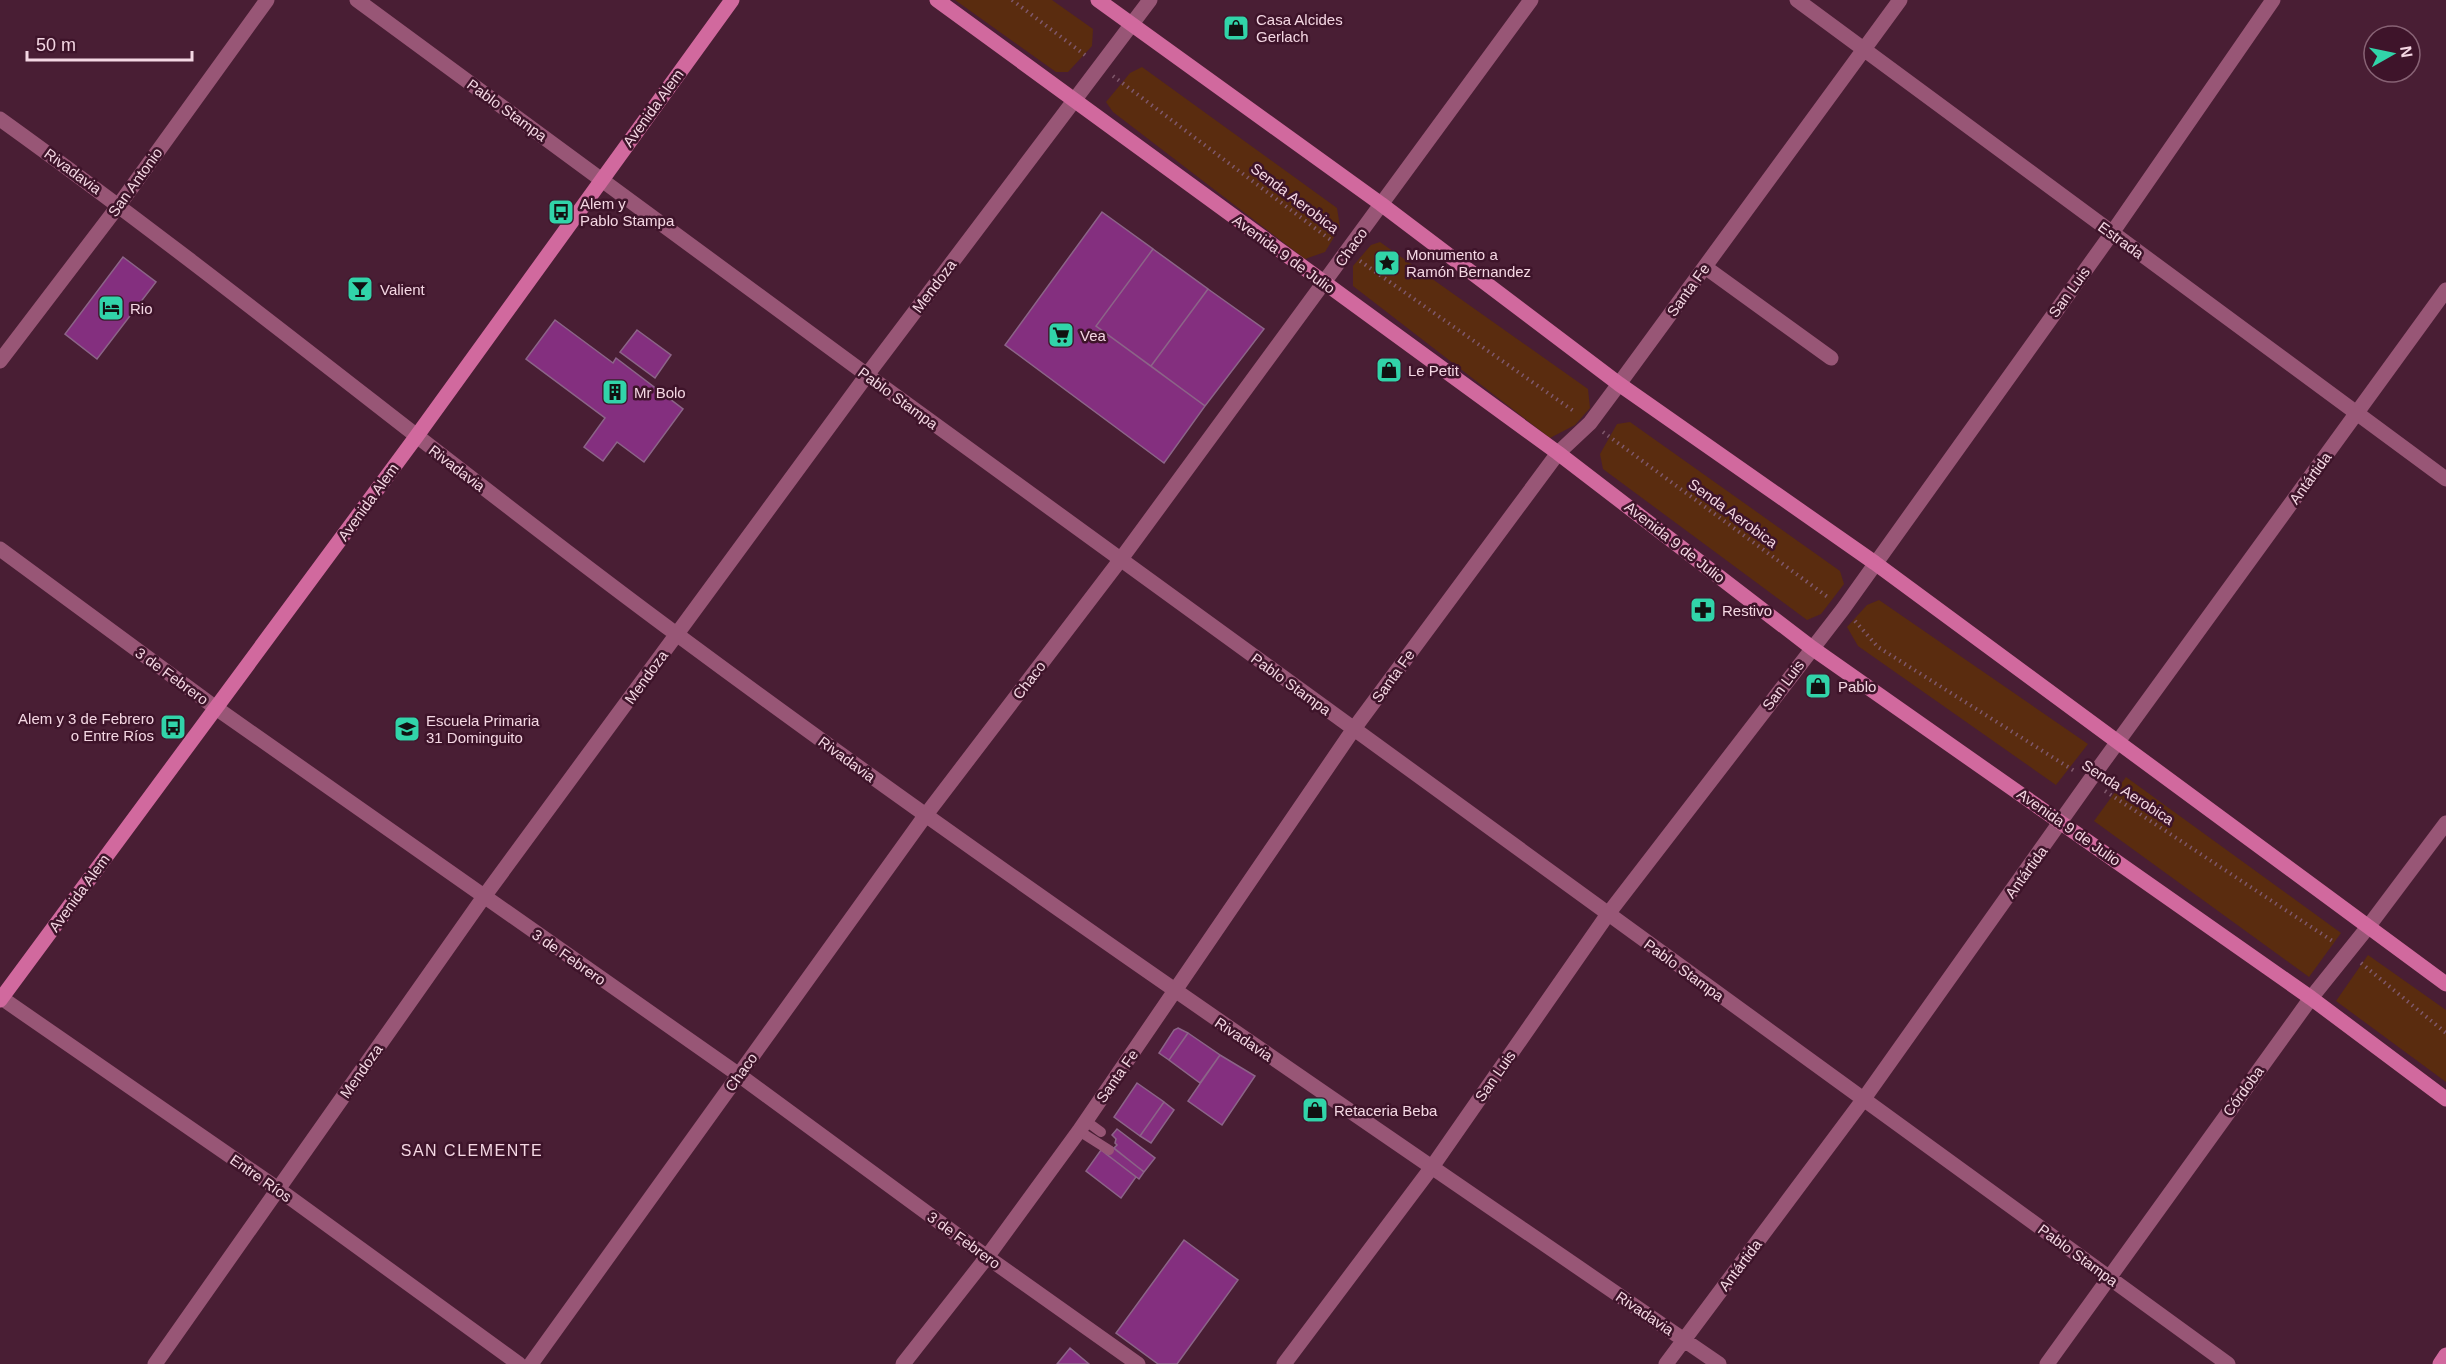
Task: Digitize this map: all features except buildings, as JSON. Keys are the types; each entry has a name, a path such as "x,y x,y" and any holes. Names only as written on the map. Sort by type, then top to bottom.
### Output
{"main road":[{"name":"Avenida Alem","path":"1,998 416,437 732,0"},
{"name":"Avenida 9 de Julio","path":"937,0 1558,453 1812,648 2311,998 2446,1099"},
{"path":"1098,0 1381,204 1619,384 1875,563 2446,984"},
{"path":"2440,1364 2446,1355"}],"street":[{"name":"San Antonio","path":"0,361 119,205 267,0"},
{"name":"Pablo Stampa","path":"357,0 1353,730 2228,1364"},
{"name":"Mendoza","path":"155,1364 483,898 867,375 1073,99 1101,67 1150,0"},
{"name":"Chaco","path":"531,1364 925,816 1121,559 1531,0"},
{"name":"Estrada","path":"1797,0 2446,479"},
{"name":"Santa Fe","path":"903,1364 987,1257 1082,1126 1353,730 1558,453 1590,423 1900,0"},
{"name":"San Luis","path":"1284,1364 1431,1167 1608,914 1843,609 2112,232 2273,0"},
{"name":"Rivadavia","path":"0,119 119,205 416,437 677,635 925,816 1175,992 1719,1364"},
{"path":"1705,267 1831,358"},
{"name":"Antártida","path":"1666,1364 1863,1100 2090,780 2446,290"},
{"name":"3 de Febrero","path":"0,549 216,708 483,898 739,1075 987,1257 1138,1364"},
{"name":"Córdoba","path":"2047,1364 2311,998 2446,823"},
{"name":"Entre Ríos","path":"1,998 278,1189 519,1364"}],"lane":[{"path":"1082,1126 1101,1132"},
{"path":"1082,1126 1109,1150"}],"path":[{"name":"Senda Aerobica","path":"1011,0 1347,253 1590,423 1843,609 1878,646 2090,780 2348,952 2446,1033"}],"shaded area":[{"path":"955,0 1052,0 1093,29 1092,46 1068,72 1056,72"},
{"path":"1142,67 1337,208 1340,227 1325,252 1305,259 1113,112 1106,102 1130,73"},
{"path":"1380,242 1588,389 1590,408 1575,425 1550,438 1353,286 1353,266 1371,245"},
{"path":"1630,422 1840,571 1844,584 1821,614 1807,620 1603,469 1600,454 1617,424"},
{"path":"1879,600 2088,744 2056,785 1858,646 1847,627 1867,605"},
{"path":"2126,777 2341,933 2309,977 2094,821"},
{"path":"2368,955 2446,1010 2446,1082 2336,1001"}],"place":[{"name":"Casa Alcides Gerlach","path":"1236,28"},
{"name":"Alem y Pablo Stampa","path":"561,212"},
{"name":"Monumento a Ramón Bernandez","path":"1387,263"},
{"name":"Valient","path":"360,289"},
{"name":"Rio","path":"111,308"},
{"name":"Vea","path":"1061,335"},
{"name":"Le Petit","path":"1389,370"},
{"name":"Mr Bolo","path":"615,392"},
{"name":"Restivo","path":"1703,610"},
{"name":"Pablo","path":"1818,686"},
{"name":"Alem y 3 de Febrero o Entre Ríos","path":"173,727"},
{"name":"Escuela Primaria 31 Dominguito","path":"407,729"},
{"name":"Retaceria Beba","path":"1315,1110"}],"district":[{"name":"SAN CLEMENTE","path":"472,1150"}]}
